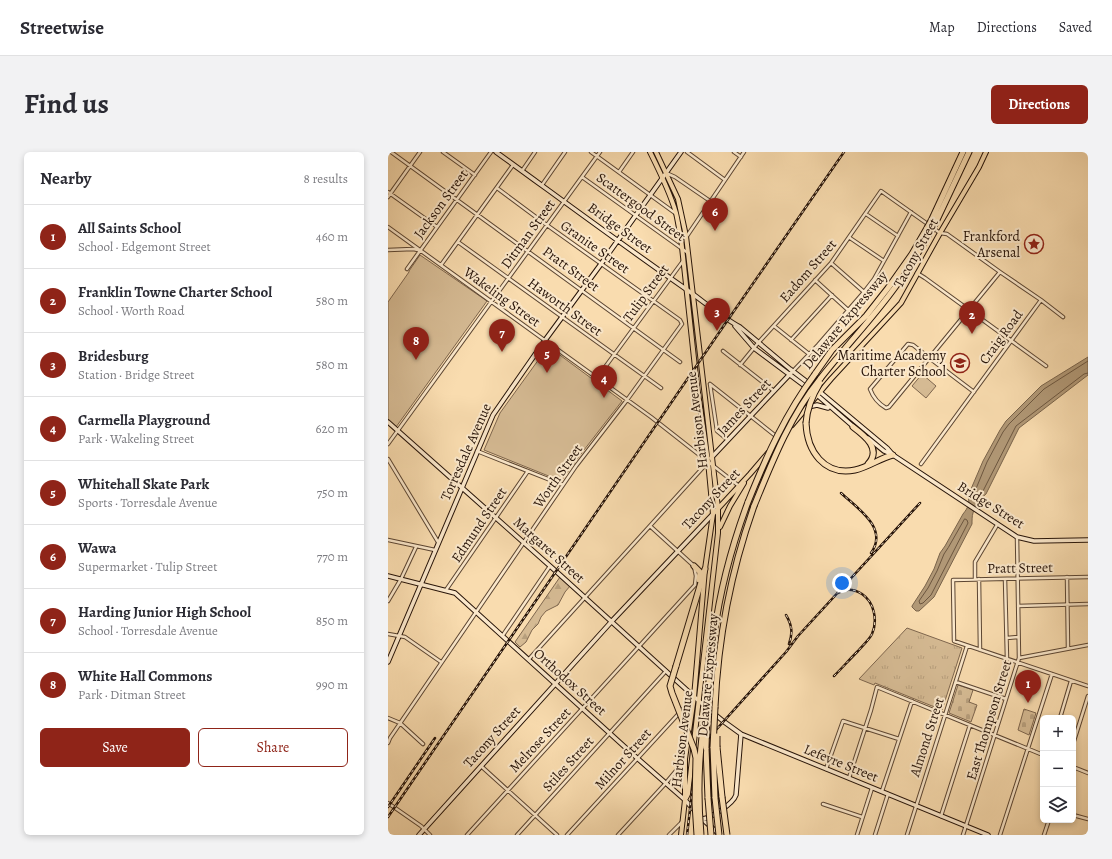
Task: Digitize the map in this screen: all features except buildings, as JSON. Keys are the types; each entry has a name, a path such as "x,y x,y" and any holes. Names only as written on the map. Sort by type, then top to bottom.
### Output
{"highway":[{"name":"Delaware Expressway","path":"933,223 963,152"},
{"name":"Delaware Expressway","path":"711,835 706,748 707,702 714,637 722,588 736,537 748,502 766,459 788,415 832,350 866,316 912,254 933,223 969,152"},
{"name":"Delaware Expressway","path":"719,835 715,798 715,707 718,665 727,603 740,550 754,506 767,473 792,422 810,393 841,352 897,285 915,258 929,229"},
{"path":"822,379 810,402 807,411 806,423 811,446 817,458 834,468 847,471 856,470 893,455"},
{"path":"854,427 872,445 872,459 866,466"},
{"path":"694,566 699,570 700,576 696,598"},
{"path":"697,835 695,803 696,758 670,686 706,569"},
{"path":"701,835 699,768 707,702"},
{"path":"715,747 727,835"}],"main road":[{"name":"Bridge Street","path":"496,152 618,241 693,293 732,323 740,327 887,448 893,455"},
{"name":"Harbison Avenue","path":"650,152 663,177 676,214 681,238 713,514 706,569 694,697 685,759 685,800"},
{"name":"Harbison Avenue","path":"656,152 678,199 686,236 718,508 718,533 688,794 685,800"},
{"name":"Torresdale Avenue","path":"388,662 477,451 497,409 681,152"},
{"name":"Tacony Street","path":"418,835 612,621 750,474 820,392 901,303 979,167 986,152"},
{"name":"Bridge Street","path":"732,323 754,348 817,396 884,451 893,455 1017,537 1034,541 1088,540"},
{"name":"James Street","path":"708,461 793,371"},
{"path":"806,408 819,405 827,407 835,412"},
{"name":"Margaret Street","path":"388,422 586,597 694,697"},
{"path":"718,533 724,515 750,474"},
{"name":"Orthodox Street","path":"388,576 455,593 503,635 665,784 685,800 719,835"},
{"name":"Lefevre Street","path":"694,697 741,734 988,835"},
{"path":"702,819 706,819 731,803 736,795 741,734"},
{"path":"681,835 685,800"}],"street":[{"name":"Pratt Street","path":"391,152 680,362"},
{"path":"388,197 389,193 420,152"},
{"path":"443,152 475,175"},
{"name":"Jackson Street","path":"407,268 491,152"},
{"path":"522,171 536,152"},
{"path":"542,185 566,152"},
{"path":"591,152 676,214"},
{"name":"Ditman Street","path":"388,444 600,152"},
{"path":"618,172 633,152"},
{"path":"687,152 725,180"},
{"path":"734,152 741,157"},
{"path":"681,238 686,236 744,152"},
{"path":"441,265 513,165"},
{"path":"666,172 710,201"},
{"name":"Scattergood Street","path":"582,177 688,253"},
{"name":"Granite Street","path":"497,188 682,322"},
{"name":"Eadom Street","path":"740,365 758,343 831,263 850,238 881,191 911,212"},
{"path":"389,193 437,227"},
{"path":"911,212 940,233 947,234 1063,317"},
{"name":"James Street","path":"793,371 874,279 911,212"},
{"path":"866,214 898,236"},
{"name":"Wakeling Street","path":"388,227 627,400 739,486"},
{"path":"850,238 884,261"},
{"name":"Haworth Street","path":"458,242 661,388"},
{"path":"388,250 420,250"},
{"name":"Tulip Street","path":"597,378 684,259"},
{"path":"831,263 864,292"},
{"path":"974,392 929,358 913,345 908,344 870,389 882,406 886,408 889,407 929,358 1000,272"},
{"path":"917,273 1046,366"},
{"path":"815,280 848,310"},
{"path":"791,340 832,295"},
{"name":"Craig Road","path":"921,464 1041,300"},
{"name":"Worth Street","path":"388,743 476,611 576,466 644,377 682,322"},
{"path":"774,326 809,354"},
{"path":"723,351 774,391"},
{"path":"728,440 717,432 710,384 780,439"},
{"path":"477,451 563,485"},
{"path":"388,459 438,542"},
{"name":"James Street","path":"529,659 708,461"},
{"name":"Edmund Street","path":"446,590 528,471"},
{"path":"975,579 975,562 997,524"},
{"path":"650,526 694,566"},
{"name":"East Thompson Street","path":"963,835 1019,658 1017,537"},
{"path":"388,540 435,550"},
{"path":"388,601 401,579 416,547"},
{"path":"503,635 550,566"},
{"name":"Melrose Street","path":"467,835 695,585 696,572 694,566"},
{"path":"1067,577 1068,648"},
{"name":"Pratt Street","path":"967,646 954,642 953,580 1088,577"},
{"path":"979,579 980,650"},
{"path":"1005,579 1007,659"},
{"path":"1018,606 1088,604"},
{"path":"388,634 405,637 442,662"},
{"path":"1007,638 1018,637"},
{"path":"1019,658 1088,645"},
{"path":"967,646 1088,686"},
{"name":"Almond Street","path":"906,835 967,646"},
{"name":"Stiles Street","path":"517,835 666,671"},
{"path":"1000,835 1052,674"},
{"path":"1061,715 1071,681"},
{"path":"956,682 1006,699"},
{"path":"849,778 877,687 1040,754"},
{"path":"1076,734 1088,696"},
{"name":"Milnor Street","path":"567,835 694,697"},
{"path":"882,791 912,701"},
{"path":"388,718 400,723 423,744"},
{"path":"826,769 842,721 899,739"},
{"path":"941,816 970,725"},
{"path":"618,835 665,784 685,759"},
{"path":"481,766 557,835"},
{"path":"1076,768 1088,773"},
{"path":"857,835 872,788"},
{"path":"876,835 888,794"},
{"path":"388,803 430,835"},
{"path":"823,804 862,818"},
{"path":"1076,816 1088,820"},
{"path":"669,835 683,820"},
{"path":"1044,835 1048,823"}],"green space":[{"path":"420,255 487,301 396,427 388,419 388,302"},
{"path":"549,347 622,401 561,481 484,450 500,413"},
{"path":"922,374 936,386 926,398 912,386"},
{"path":"560,577 570,586 558,605 546,611 541,617 526,642 520,647 515,642"},
{"path":"907,628 962,648 942,710 875,683 874,685 859,679"},
{"path":"958,685 973,690 969,702 977,705 971,722 949,713"},
{"path":"1024,709 1036,713 1029,735 1018,730"}],"water":[{"path":"1088,357 1088,375 1019,428 986,494 975,508 972,515 972,524 934,597 919,611 916,611 912,606 925,586 940,553 967,508 969,503 968,496 983,461 1006,421 1041,386"}],"railway":[{"path":"388,817 844,152"},
{"path":"841,493 869,519 874,527 876,544 871,553"},
{"path":"687,835 695,767 699,754 706,741 786,652 798,636 920,503"},
{"path":"834,676 869,638 872,634 875,623 872,606 866,597 856,591 850,590 844,590 838,593"},
{"path":"786,615 790,622 791,629 789,644"},
{"path":"388,807 435,738"}],"place":[{"name":"Wawa","path":"715,231"},
{"name":"Frankford Arsenal","path":"1034,244"},
{"name":"Bridesburg","path":"717,331"},
{"name":"Franklin Towne Charter School","path":"972,334"},
{"name":"Harding Junior High School","path":"502,352"},
{"name":"White Hall Commons","path":"416,360"},
{"name":"Maritime Academy Charter School","path":"960,363"},
{"name":"Whitehall Skate Park","path":"547,373"},
{"name":"Carmella Playground","path":"604,398"},
{"name":"All Saints School","path":"1028,703"}]}
